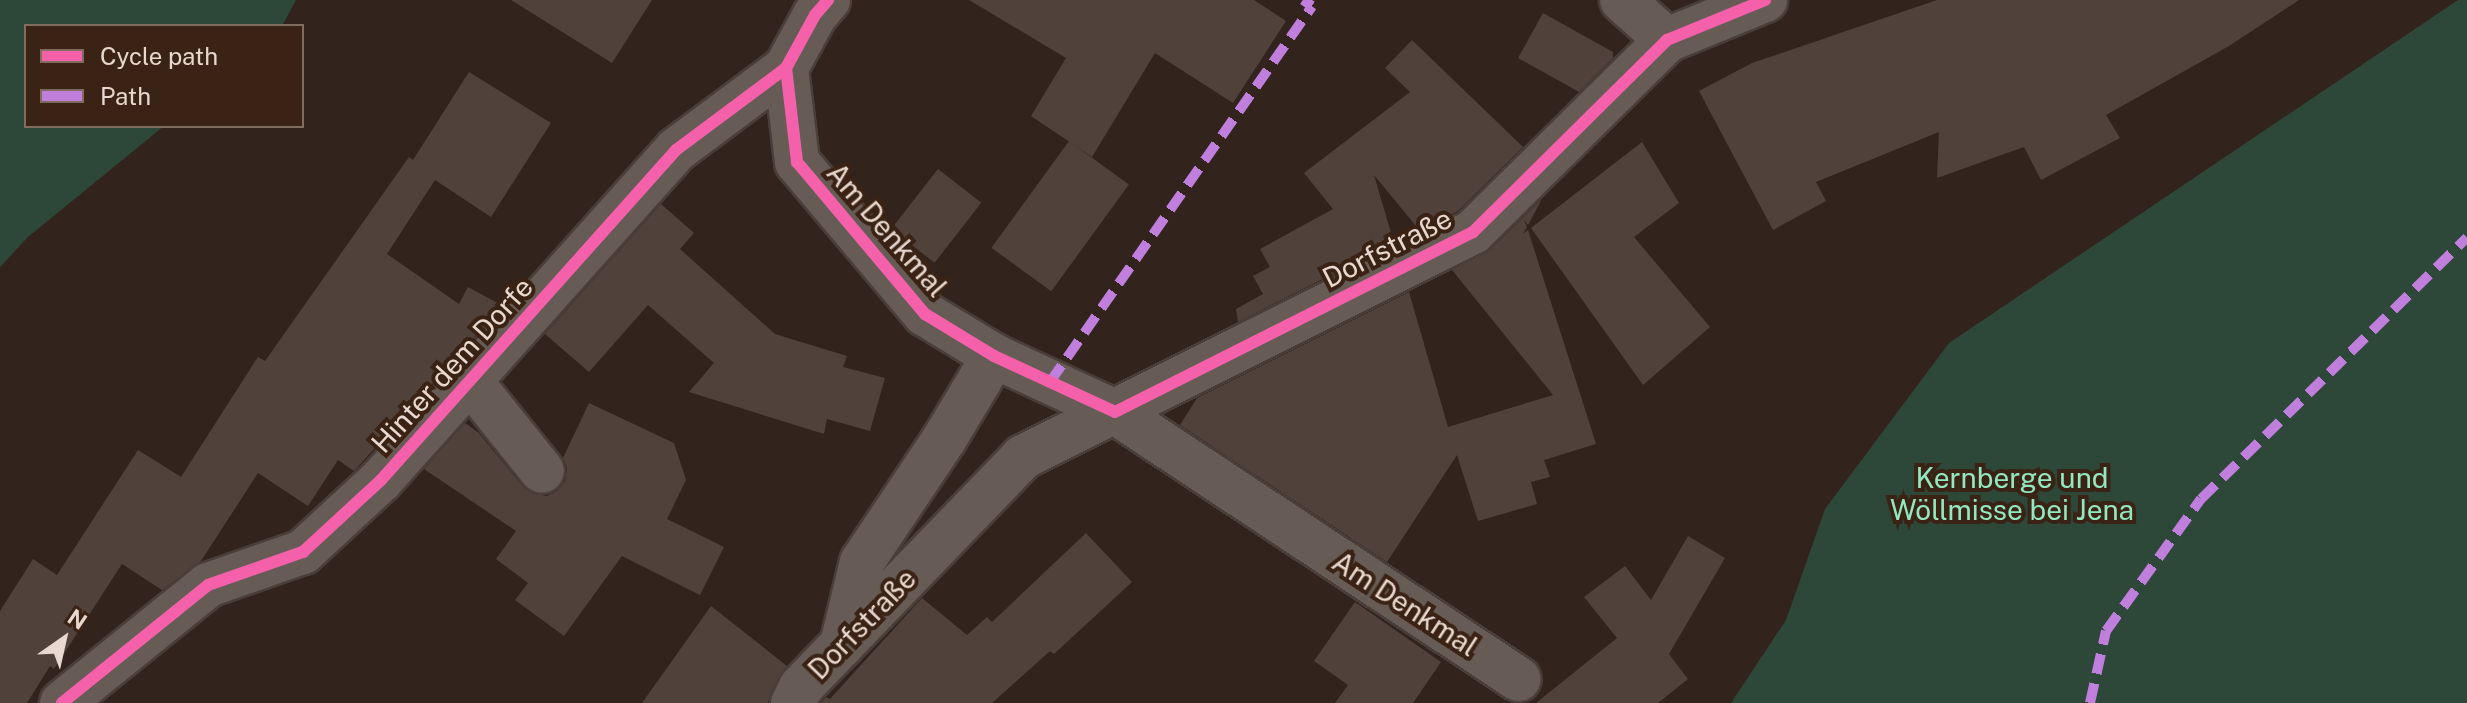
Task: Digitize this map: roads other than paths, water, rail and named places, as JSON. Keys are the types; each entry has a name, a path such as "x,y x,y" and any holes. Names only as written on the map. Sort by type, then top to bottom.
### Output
{"street":[{"name":"Hinter dem Dorfe","path":"62,703 208,585 303,552 381,480 676,150 786,68 815,15 828,0"},
{"path":"1622,0 1667,40"},
{"name":"Dorfstraße","path":"793,703 801,687 1023,457 1473,232 1667,40 1765,0"},
{"name":"Am Denkmal","path":"786,68 797,162 925,314 994,356 1115,412 1519,679"},
{"path":"842,646 862,562 945,438 994,356"},
{"name":"Hinter dem Dorfe","path":"470,381 542,471"}],"park label":[{"name":"Kernberge und Wöllmisse bei Jena","path":"2012,494"}]}
